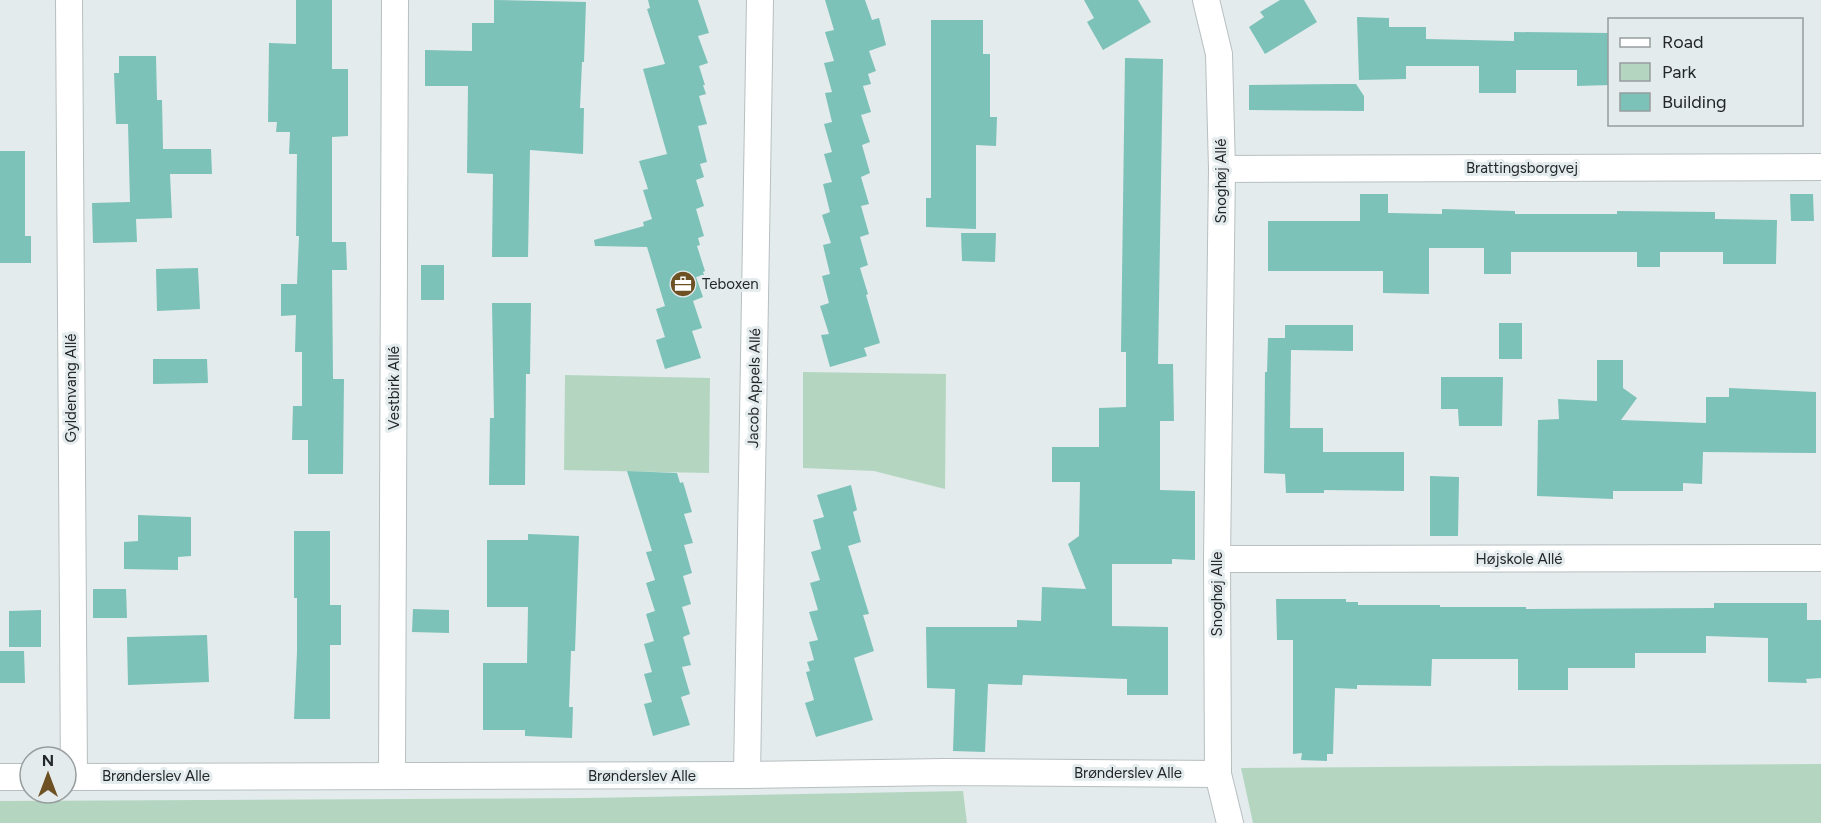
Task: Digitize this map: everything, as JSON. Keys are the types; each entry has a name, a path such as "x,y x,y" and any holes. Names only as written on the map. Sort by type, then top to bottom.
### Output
{"street":[{"name":"Gyldenvang Allé","path":"69,0 70,745"},
{"name":"Vestbirk Allé","path":"392,775 395,0"},
{"name":"Jacob Appels Allé","path":"747,775 760,0"},
{"name":"Snoghøj Allé","path":"1206,0 1219,54 1222,169 1219,363"},
{"name":"Brattingsborgvej","path":"1222,169 1821,167"},
{"name":"Snoghøj Alle","path":"1219,363 1218,774 1230,823"},
{"name":"Højskole Allé","path":"1217,560 1821,558"},
{"name":"Brønderslev Alle","path":"78,777 747,775 945,772 1218,774"},
{"path":"0,777 18,777"}],"green space":[{"path":"803,372 946,374 945,489 874,471 803,468"},
{"path":"565,375 710,378 709,473 564,470"},
{"path":"1821,764 1821,823 1253,823 1241,768"},
{"path":"963,791 967,823 0,823 0,801 18,801 18,805 78,805 78,801 587,798"}],"building":[{"path":"296,0 332,0 332,69 348,69 348,136 332,137 332,242 346,242 347,270 332,270 333,379 344,379 343,474 308,474 308,440 292,440 293,406 302,406 302,352 295,352 296,315 281,316 281,284 297,284 299,236 296,236 297,154 289,154 290,132 276,132 277,122 268,122 269,43 296,44"},
{"path":"494,0 586,2 580,108 584,108 583,154 530,150 528,257 492,257 493,174 467,173 468,86 425,86 425,50 472,51 472,23 494,23"},
{"path":"648,0 698,0 709,33 698,36 708,63 699,66 706,94 699,96 707,124 698,126 707,162 700,164 704,177 696,180 704,206 696,209 704,236 698,238 700,245 697,246 705,271 704,275 696,277 703,297 693,301 702,328 692,331 701,358 665,369 656,340 665,337 656,309 665,306 647,247 595,246 594,240 644,226 643,222 652,219 643,190 648,189 639,161 667,154 643,69 665,64 647,9 650,8"},
{"path":"825,0 865,0 872,20 879,18 886,45 869,51 876,71 868,74 871,84 863,86 871,112 861,115 870,142 862,145 870,173 861,177 869,204 861,206 869,234 860,237 868,265 860,268 880,343 864,348 867,356 830,367 821,335 829,334 820,306 829,303 822,276 830,274 823,245 831,243 822,215 830,212 823,184 832,182 824,154 832,152 824,124 832,122 825,93 832,92 824,63 834,61 825,32 834,30"},
{"path":"1084,0 1138,0 1151,22 1103,50 1087,22 1094,18"},
{"path":"1280,0 1304,0 1317,22 1265,54 1249,27 1264,17 1260,12"},
{"path":"1357,17 1389,18 1389,27 1426,27 1426,39 1514,41 1514,32 1608,33 1608,85 1577,86 1577,70 1516,70 1516,93 1479,93 1479,66 1406,66 1406,79 1359,80"},
{"path":"931,20 983,20 983,54 990,54 990,117 997,117 996,146 976,145 976,229 926,227 926,198 931,198"},
{"path":"119,56 156,56 157,100 162,100 163,149 211,149 212,174 170,174 172,218 136,219 137,242 93,243 92,203 130,202 128,124 116,124 114,73 119,73"},
{"path":"1125,58 1163,59 1158,364 1173,364 1174,421 1160,421 1160,490 1195,491 1195,560 1172,559 1172,564 1112,564 1112,626 1168,627 1168,695 1127,695 1127,679 1023,675 1022,685 988,684 985,752 953,751 955,689 927,688 926,627 1017,627 1017,620 1041,621 1042,587 1086,589 1068,544 1079,536 1080,482 1052,482 1052,447 1099,447 1099,408 1126,407 1126,352 1121,352"},
{"path":"1356,84 1364,96 1364,111 1249,110 1249,85"},
{"path":"0,151 25,151 25,236 31,236 31,263 0,263"},
{"path":"1360,194 1388,194 1388,213 1442,214 1442,209 1515,211 1515,214 1617,214 1617,211 1715,212 1715,219 1777,220 1776,264 1723,264 1723,252 1660,252 1660,267 1637,267 1637,252 1511,252 1511,274 1484,274 1484,248 1429,248 1429,294 1383,293 1383,271 1268,271 1268,221 1360,221"},
{"path":"1790,194 1813,194 1814,221 1791,221"},
{"path":"961,233 996,233 995,262 962,261"},
{"path":"421,265 444,265 444,300 421,300"},
{"path":"198,268 200,309 157,311 156,269"},
{"path":"492,303 531,303 530,374 526,374 525,485 489,485 490,418 494,418"},
{"path":"1499,323 1522,323 1522,359 1499,359"},
{"path":"1285,325 1353,325 1353,351 1291,350 1290,428 1323,428 1323,452 1404,452 1404,491 1324,490 1324,493 1286,493 1285,474 1264,473 1265,372 1267,372 1268,338 1285,338"},
{"path":"153,359 207,359 208,383 153,384"},
{"path":"1597,360 1623,360 1623,388 1637,398 1621,420 1706,423 1706,397 1729,397 1729,388 1816,392 1816,453 1703,452 1702,484 1683,483 1683,491 1613,491 1613,499 1537,496 1538,420 1559,419 1558,399 1597,401"},
{"path":"1441,377 1503,377 1502,426 1459,426 1458,409 1441,409"},
{"path":"627,471 677,473 680,483 683,482 692,512 684,514 693,543 684,545 692,573 683,576 691,604 682,607 690,634 683,637 691,665 682,667 690,694 681,697 690,725 653,736 644,704 652,702 644,674 652,672 644,644 654,641 646,614 655,611 646,583 655,580 646,552 652,551"},
{"path":"1430,476 1459,477 1458,536 1430,536"},
{"path":"851,485 857,510 853,512 861,542 848,546 869,614 863,615 874,651 854,658 873,720 816,737 805,703 814,700 806,672 810,671 807,662 814,660 809,642 818,640 809,612 818,610 810,583 820,580 811,552 821,549 813,520 824,517 817,495"},
{"path":"138,515 191,517 191,556 178,557 178,570 124,569 124,542 138,541"},
{"path":"294,531 330,531 330,605 341,605 341,645 330,645 330,719 294,719 297,598 294,598"},
{"path":"528,534 579,536 575,651 571,651 569,707 573,707 572,738 525,736 525,730 483,730 483,663 527,663 528,607 487,607 487,540 528,540"},
{"path":"93,589 126,589 127,618 93,618"},
{"path":"1276,599 1346,599 1346,602 1358,602 1358,605 1526,607 1526,609 1714,608 1714,603 1807,603 1807,620 1821,620 1821,678 1806,679 1807,683 1768,682 1768,638 1706,636 1706,653 1635,653 1635,668 1568,668 1568,690 1518,690 1518,659 1432,659 1431,686 1357,685 1357,689 1335,688 1333,754 1327,754 1327,761 1301,760 1302,753 1293,754 1293,640 1277,640"},
{"path":"413,609 449,610 449,633 412,632"},
{"path":"41,610 41,647 9,647 9,611"},
{"path":"207,635 209,682 128,685 127,637"},
{"path":"0,651 24,651 25,683 0,683"}],"place":[{"name":"Teboxen","path":"683,284"}]}
